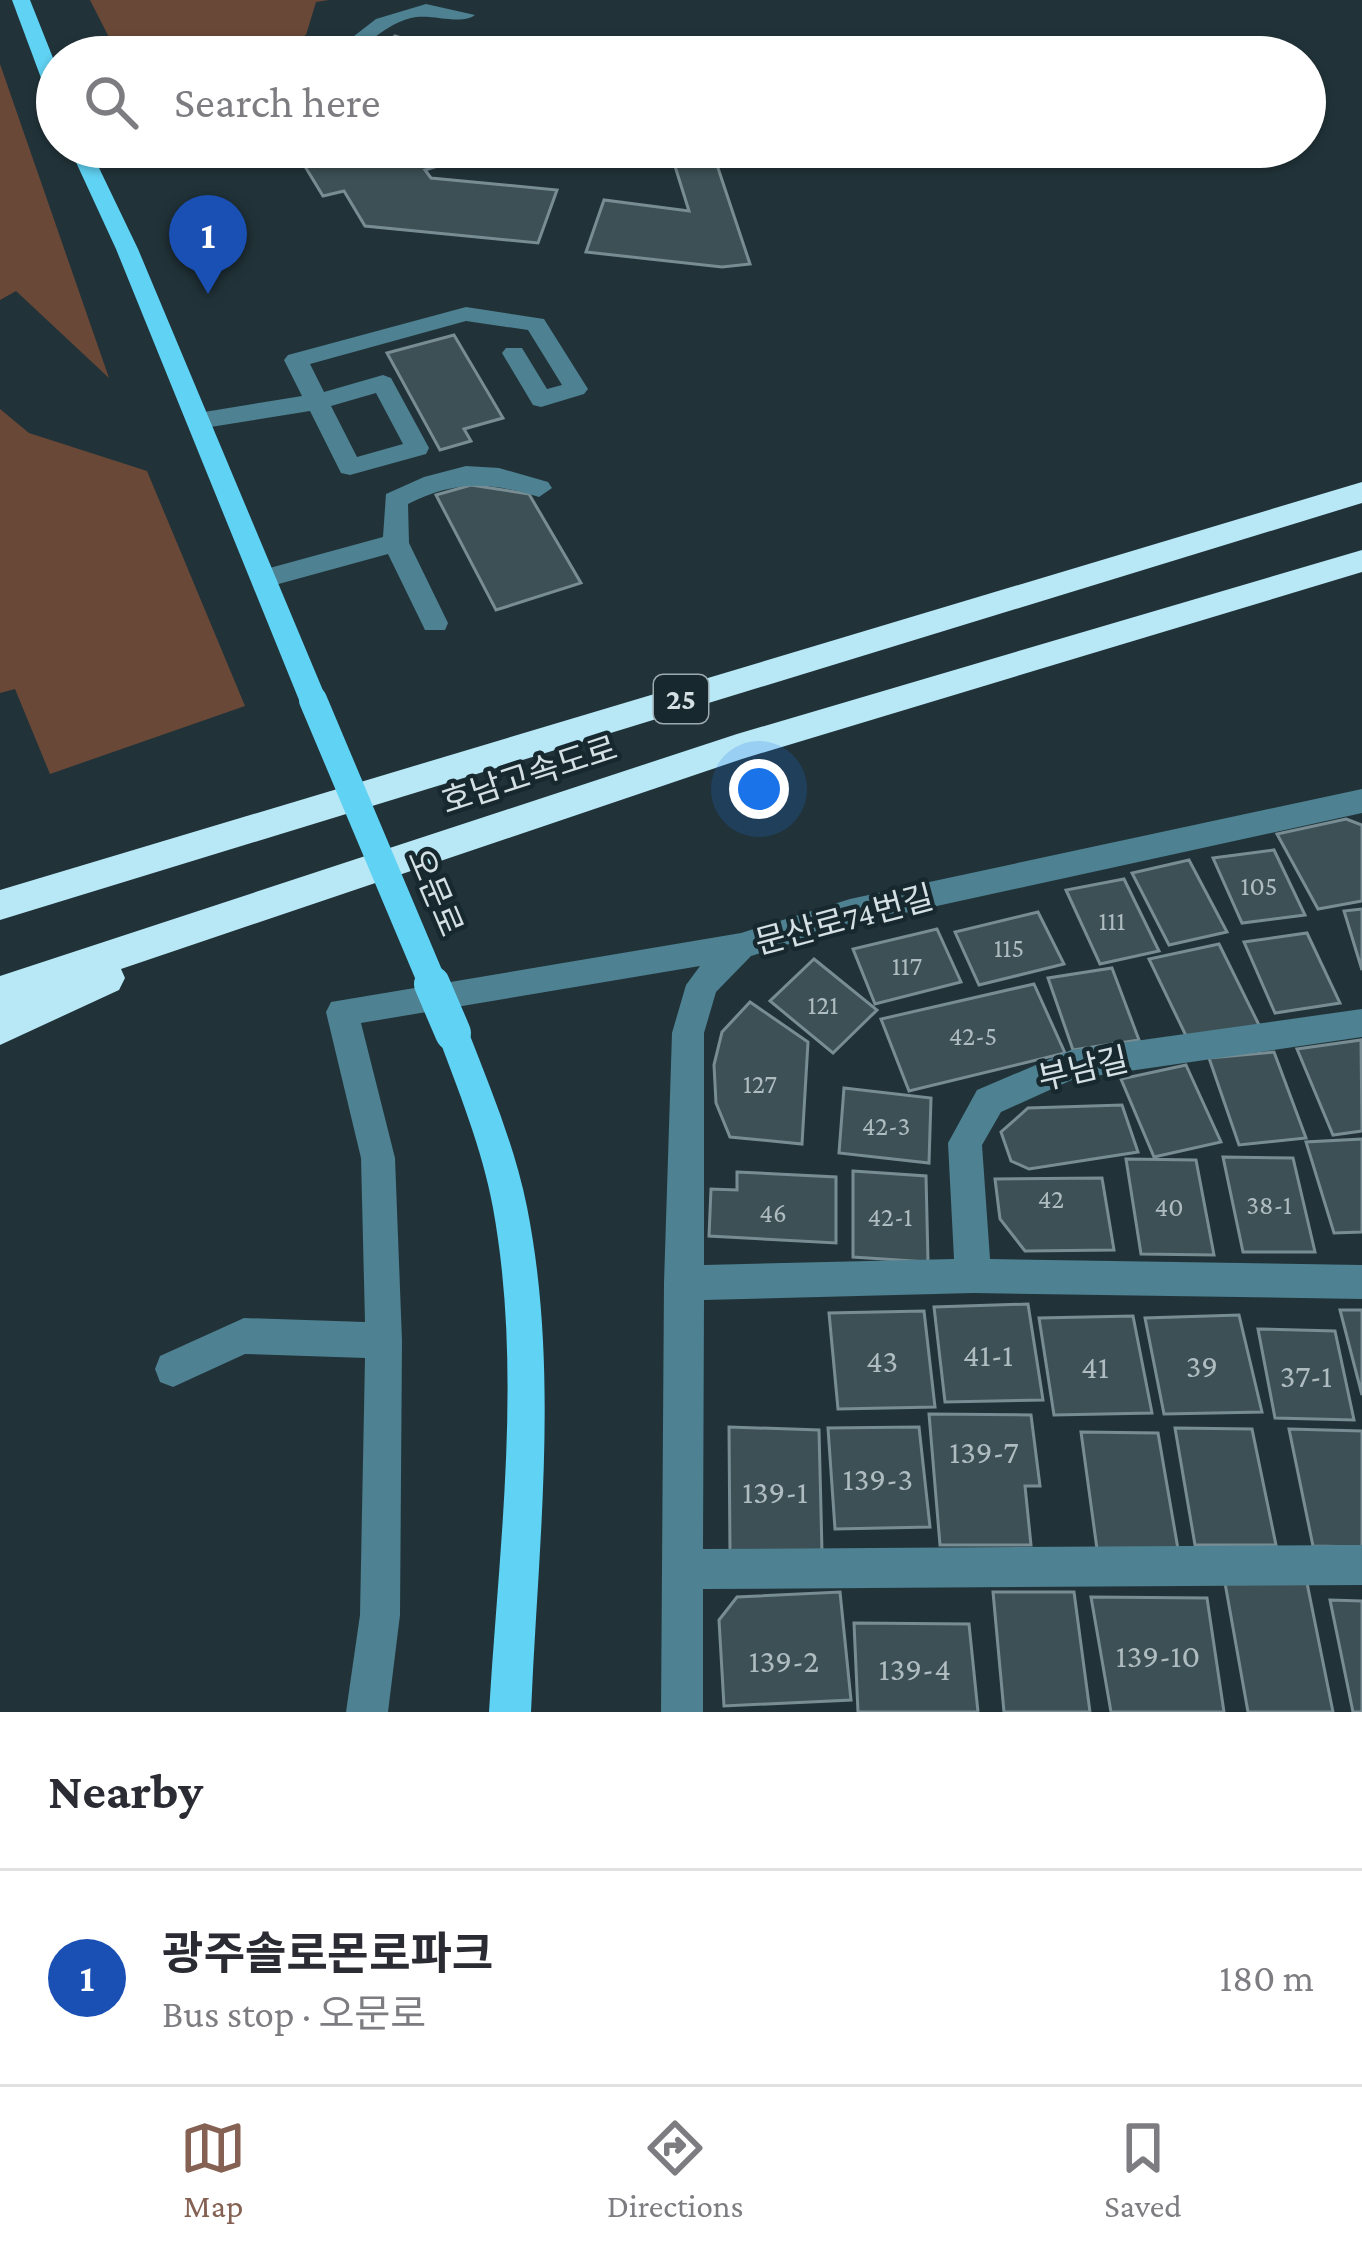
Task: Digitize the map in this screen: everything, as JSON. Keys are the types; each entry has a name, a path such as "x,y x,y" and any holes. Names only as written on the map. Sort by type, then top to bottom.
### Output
{"highway":[{"name":"호남고속도로","path":"0,905 1362,492"},
{"name":"호남고속도로","path":"0,993 737,747 1362,561"},
{"path":"0,1028 266,902"}],"main road":[{"path":"21,0 36,39"},
{"name":"오문로","path":"88,168 453,1033 510,1208 519,1293 522,1414 510,1712"}],"street":[{"path":"365,36 400,9 432,3 466,14"},
{"path":"198,421 317,402 296,360 466,314 536,324 576,389 541,399 514,353"},
{"path":"435,623 396,543 395,500 439,478 494,472 539,488"},
{"path":"264,578 396,543"},
{"name":"문산로74번길","path":"682,1712 682,1283 688,1033 702,986 741,946 850,912 1362,801"},
{"path":"368,1712 380,1615 385,1341 378,1158 342,1012 741,946"},
{"name":"부남길","path":"973,1276 965,1143 989,1101 1071,1065 1362,1023"},
{"path":"682,1283 973,1276 1362,1282"},
{"path":"173,1369 244,1336 385,1341"},
{"path":"684,1569 1362,1565"}],"shaded area":[{"path":"90,0 329,0 316,2 304,36 108,36"},
{"path":"0,64 109,378 16,291 0,300"},
{"path":"0,409 29,433 147,471 245,706 50,774 15,689 0,693"}],"building":[{"path":"306,168 432,168 425,170 431,178 557,190 538,243 365,226 344,191 323,196"},
{"path":"676,168 718,168 750,264 722,267 586,252 604,200 689,211"},
{"path":"454,335 503,418 464,429 471,441 440,450 387,353"},
{"path":"471,485 529,494 581,583 496,610 436,495"},
{"path":"1346,819 1362,825 1362,901 1318,909 1277,834"},
{"path":"1274,850 1305,915 1242,923 1213,858"},
{"path":"1189,860 1227,932 1169,945 1132,873"},
{"path":"1124,879 1159,951 1100,964 1066,890"},
{"path":"1362,909 1362,970 1344,911"},
{"path":"1038,912 1064,964 979,985 955,932"},
{"path":"937,929 961,982 875,1004 853,949"},
{"path":"1307,933 1340,1003 1275,1013 1244,942"},
{"path":"1219,944 1260,1027 1189,1042 1149,959"},
{"path":"814,959 877,1010 833,1053 770,1001"},
{"path":"1112,968 1139,1040 1073,1050 1048,978"},
{"path":"1034,984 1065,1053 909,1091 881,1019"},
{"path":"750,1002 808,1042 802,1144 730,1137 716,1103 714,1065 722,1032"},
{"path":"1361,1040 1362,1131 1333,1135 1297,1049"},
{"path":"1274,1052 1306,1138 1239,1145 1209,1058"},
{"path":"1186,1065 1221,1142 1154,1157 1121,1079"},
{"path":"844,1088 931,1098 929,1163 839,1153"},
{"path":"1122,1105 1138,1152 1029,1169 1011,1161 1001,1132 1028,1108"},
{"path":"1362,1139 1362,1232 1334,1233 1306,1142"},
{"path":"1223,1157 1293,1158 1315,1252 1243,1252"},
{"path":"1126,1159 1196,1160 1214,1255 1141,1254"},
{"path":"853,1171 926,1176 928,1262 853,1257"},
{"path":"737,1172 836,1177 836,1243 709,1236 711,1189 737,1190"},
{"path":"1102,1178 1114,1250 1025,1251 1000,1219 995,1179"},
{"path":"1028,1304 1043,1400 945,1402 934,1307"},
{"path":"1340,1310 1362,1310 1362,1395"},
{"path":"924,1311 935,1407 838,1409 829,1313"},
{"path":"1239,1315 1262,1412 1164,1414 1145,1318"},
{"path":"1133,1316 1152,1413 1054,1415 1039,1318"},
{"path":"1258,1329 1335,1331 1354,1420 1275,1418"},
{"path":"929,1414 1031,1415 1040,1486 1025,1486 1031,1545 940,1545"},
{"path":"729,1427 819,1430 822,1552 730,1553"},
{"path":"919,1427 930,1527 835,1529 828,1428"},
{"path":"1175,1428 1252,1429 1276,1545 1195,1545"},
{"path":"1289,1429 1362,1431 1362,1547 1313,1546"},
{"path":"1081,1432 1158,1433 1178,1549 1097,1549"},
{"path":"1225,1583 1307,1583 1333,1712 1248,1712"},
{"path":"840,1592 851,1700 724,1706 719,1620 737,1597"},
{"path":"993,1592 1074,1592 1090,1712 1004,1712"},
{"path":"1091,1597 1207,1598 1224,1712 1111,1712"},
{"path":"1330,1600 1362,1601 1362,1712 1353,1712"},
{"path":"854,1623 969,1624 978,1712 858,1712"}],"place":[{"name":"광주솔로몬로파크","path":"208,294"}]}
